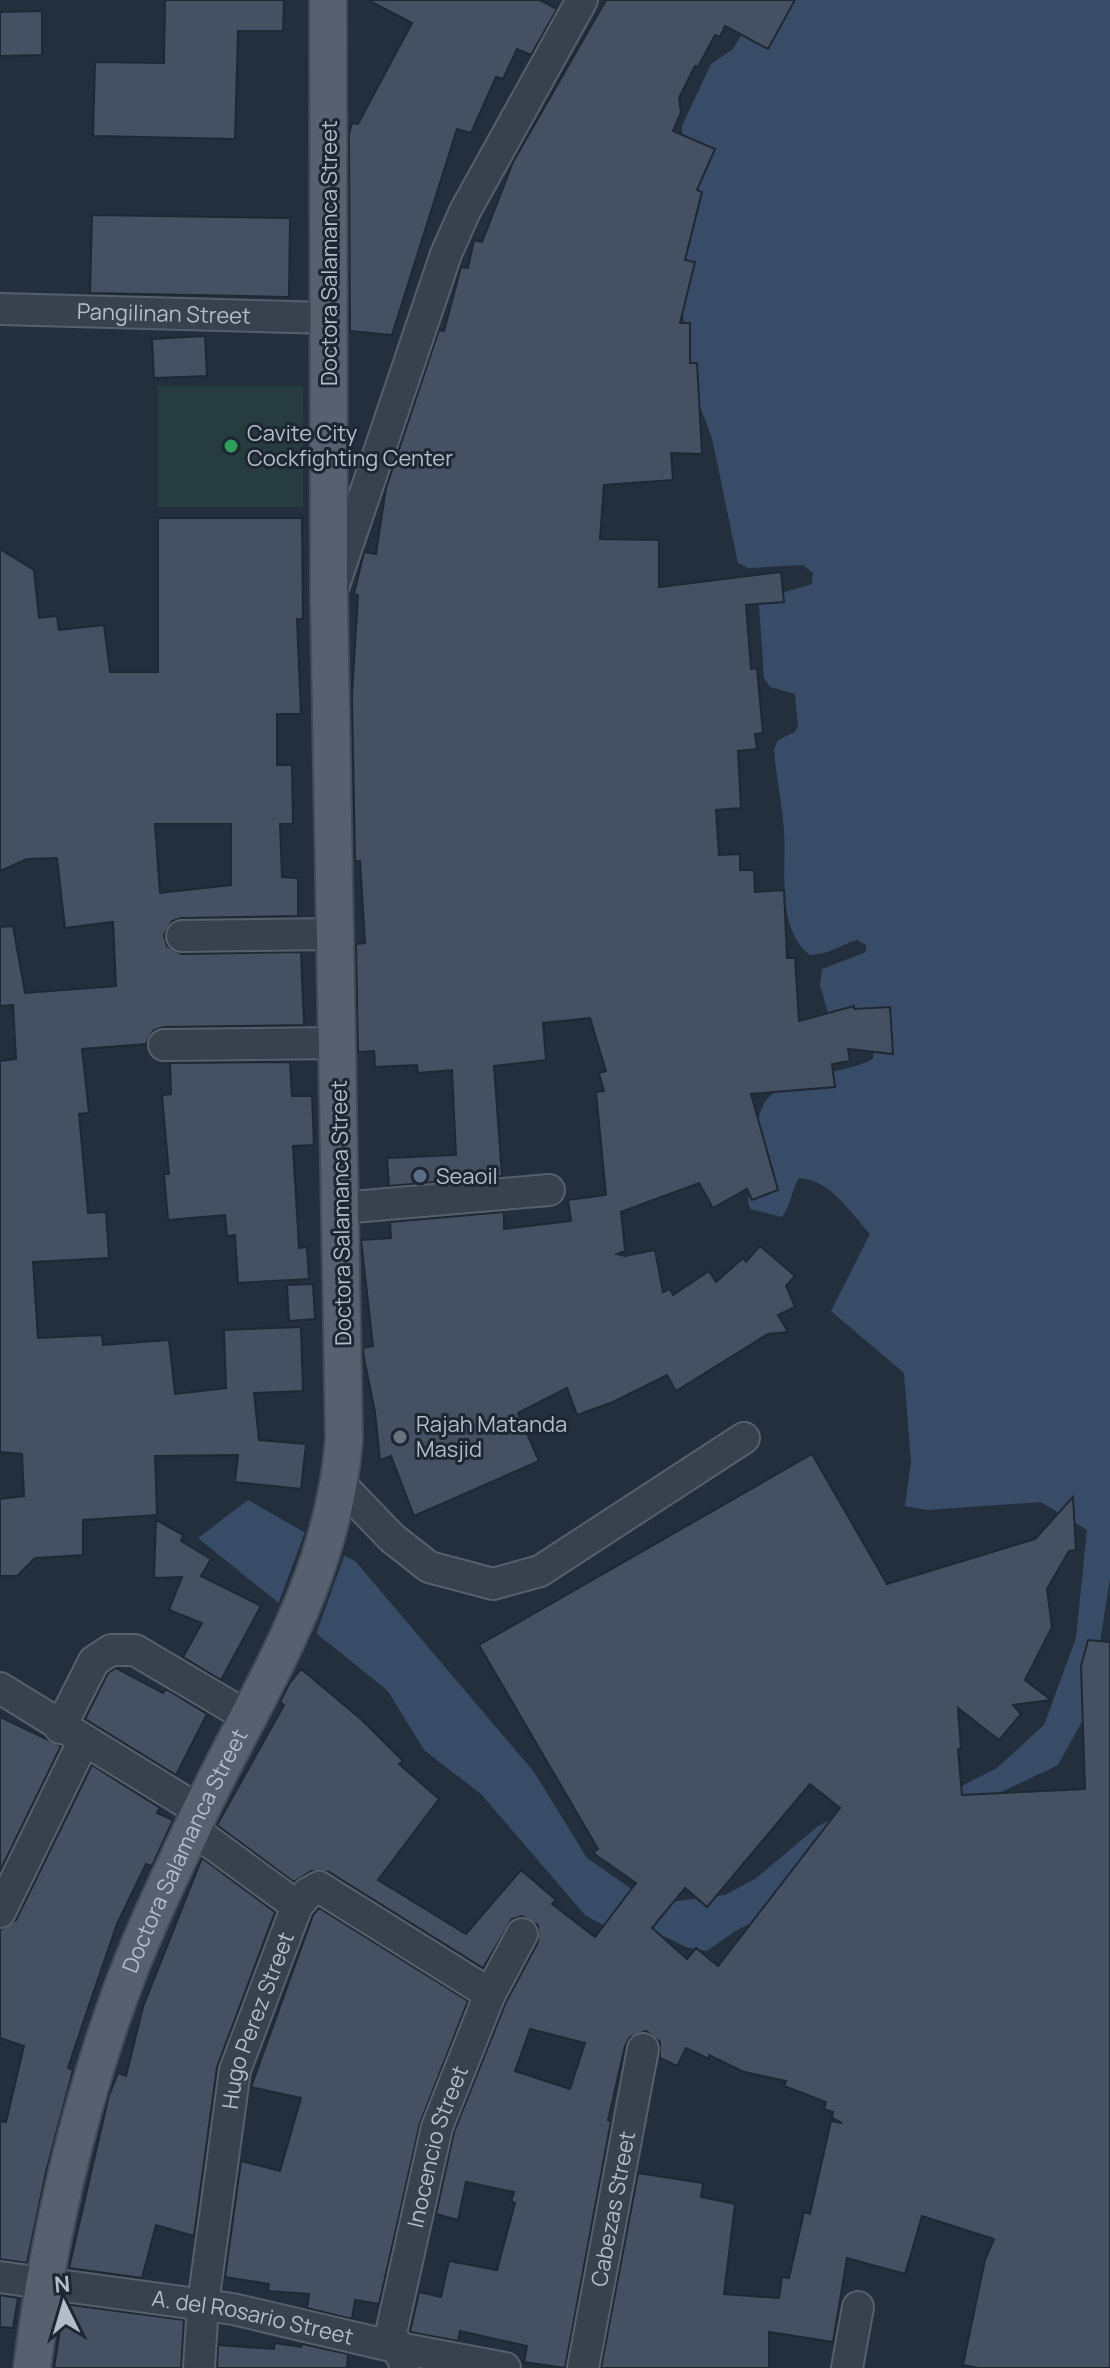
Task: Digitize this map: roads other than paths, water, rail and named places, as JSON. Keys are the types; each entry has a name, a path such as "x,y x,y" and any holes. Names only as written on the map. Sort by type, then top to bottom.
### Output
{"main road":[{"name":"Doctora Salamanca Street","path":"32,2368 43,2284 79,2124 122,1990 196,1820 287,1646 330,1528 341,1485 344,1439 341,1208 329,600 328,0"}],"street":[{"path":"329,600 446,254 465,211 582,0"},
{"name":"Pangilinan Street","path":"0,309 329,318"},
{"path":"182,936 336,934"},
{"path":"164,1045 338,1043"},
{"path":"341,1208 549,1190"},
{"path":"341,1485 392,1538 429,1567 493,1584 540,1571 744,1438"},
{"path":"0,1912 37,1829 94,1661 111,1650 135,1650 250,1718"},
{"path":"0,1688 196,1820 297,1906"},
{"name":"Hugo Perez Street","path":"199,2368 203,2304 235,2070 297,1906 308,1893 319,1887 490,1994"},
{"name":"Inocencio Street","path":"403,2358 391,2333 437,2127 490,1994 522,1934"},
{"name":"Cabezas Street","path":"583,2368 643,2049"},
{"name":"A. del Rosario Street","path":"0,2277 203,2304 403,2358 505,2368"},
{"path":"847,2368 858,2307"}],"water":[{"path":"762,0 1110,0 1110,1578 1090,1707 1058,1765 970,1807 734,1932 707,1951 686,1947 666,1937 617,1933 585,1915 481,1794 424,1750 388,1691 198,1538 248,1500 356,1562 534,1772 587,1858 643,1897 671,1902 725,1895 755,1879 817,1827 855,1806 960,1787 997,1768 1044,1725 1076,1638 1087,1530 1041,1502 927,1510 905,1506 911,1462 904,1373 831,1311 870,1234 839,1198 821,1184 810,1180 799,1178 782,1217 750,1209 748,1200 757,1123 767,1099 793,1082 873,1059 874,1046 834,1033 820,985 822,969 866,952 866,945 857,940 810,955 799,943 787,914 784,830 774,749 778,740 795,732 798,725 795,694 770,687 764,678 759,605 765,598 812,584 813,573 803,565 748,568 738,563 712,438 693,388 684,325 677,243 690,141 682,133 682,126 711,64 733,49"}],"place":[{"name":"Cavite City Cockfighting Center","path":"231,446"},
{"name":"Seaoil","path":"420,1176"},
{"name":"Rajah Matanda Masjid","path":"400,1437"}]}
